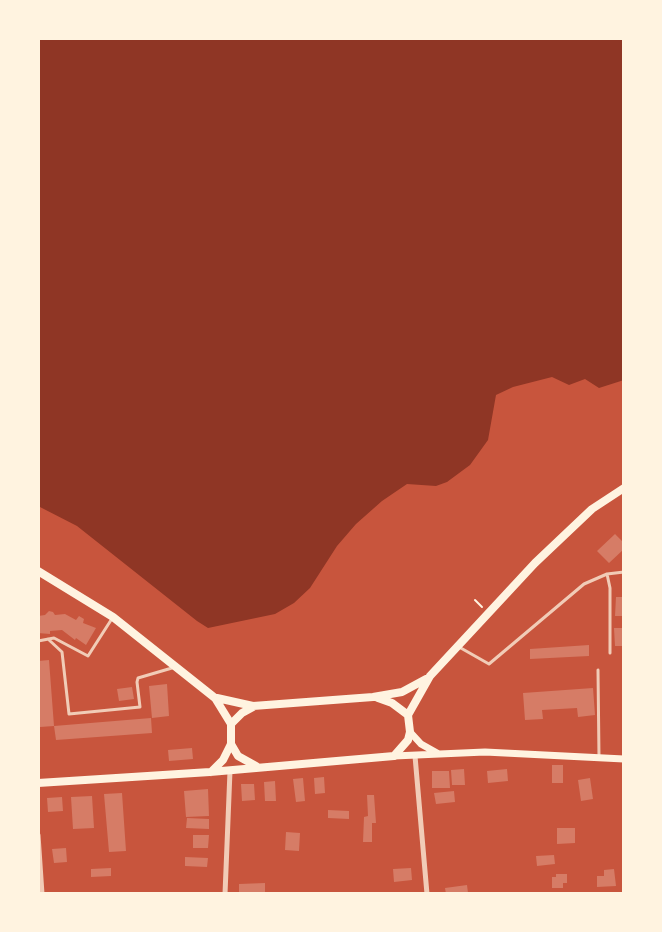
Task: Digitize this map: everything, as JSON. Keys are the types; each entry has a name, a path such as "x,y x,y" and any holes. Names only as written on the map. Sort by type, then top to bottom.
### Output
{"main road":[{"path":"394,756 410,732 408,715 430,676 546,552 592,509 624,488"},
{"path":"38,571 113,617 215,698 231,724 231,744 223,760 210,772"},
{"path":"215,698 253,706 373,697 402,692 430,676"},
{"path":"373,697 392,703 408,715"},
{"path":"231,724 253,706"},
{"path":"410,732 421,744 439,754"},
{"path":"231,744 238,756 259,768"},
{"path":"38,783 439,754 500,752 624,759"}],"street":[{"path":"415,756 427,894"},
{"path":"225,894 230,770"},
{"path":"38,835 42,894"}],"lane":[{"path":"457,646 489,664 584,584 607,574 624,572"},
{"path":"607,574 610,588 610,653"},
{"path":"38,641 54,638 88,656 113,617"},
{"path":"48,639 62,652 69,714 140,707 138,678 176,666"},
{"path":"598,670 599,757"}],"shaded area":[{"path":"38,38 624,38 624,380 599,388 585,379 569,385 552,377 513,387 496,395 488,440 470,465 447,482 436,486 407,484 382,501 337,546 310,588 294,603 275,614 208,628 77,526 38,506"}],"building":[{"path":"615,534 624,543 624,549 609,563 597,551"},
{"path":"616,597 624,597 624,616 615,616"},
{"path":"49,611 76,620 79,616 84,619 83,623 96,628 86,645 62,630 50,631 50,634 38,633 38,616"},
{"path":"614,628 624,628 624,646 615,646"},
{"path":"589,645 589,656 530,659 530,649"},
{"path":"49,660 54,726 40,727 38,661"},
{"path":"167,684 169,716 152,718 149,686"},
{"path":"132,687 134,699 119,701 117,689"},
{"path":"593,688 595,715 578,717 577,708 542,710 543,719 525,720 523,693"},
{"path":"151,718 152,733 56,740 54,726"},
{"path":"192,748 193,759 169,761 168,750"},
{"path":"552,765 563,765 563,783 552,783"},
{"path":"464,769 465,785 452,785 451,770"},
{"path":"507,769 508,781 488,783 487,771"},
{"path":"432,771 449,771 450,788 432,788"},
{"path":"324,777 325,793 315,794 314,778"},
{"path":"303,778 305,801 296,802 293,779"},
{"path":"590,778 593,799 581,801 578,780"},
{"path":"275,781 276,801 265,801 264,782"},
{"path":"241,784 254,784 255,800 242,801"},
{"path":"208,789 209,816 186,817 184,791"},
{"path":"454,791 455,802 436,804 434,793"},
{"path":"122,793 126,851 109,852 104,794"},
{"path":"367,795 374,795 376,823 372,823 372,842 363,842 364,817 368,816"},
{"path":"92,796 94,828 73,829 71,797"},
{"path":"62,797 63,811 48,812 47,798"},
{"path":"328,810 349,811 349,819 328,818"},
{"path":"187,818 209,819 209,829 186,828"},
{"path":"557,828 575,828 575,843 557,844"},
{"path":"286,832 300,833 299,851 285,850"},
{"path":"193,835 209,835 208,848 193,848"},
{"path":"66,848 67,862 54,863 52,849"},
{"path":"554,855 555,864 537,866 536,856"},
{"path":"185,857 208,858 207,867 185,866"},
{"path":"111,868 111,876 91,877 91,869"},
{"path":"411,868 412,880 394,882 393,869"},
{"path":"614,869 616,886 597,887 597,876 604,876 604,870"},
{"path":"567,874 567,883 563,883 563,888 552,888 552,877"},
{"path":"265,883 265,894 239,894 239,884"},
{"path":"467,885 468,893 446,894 445,888"}]}
